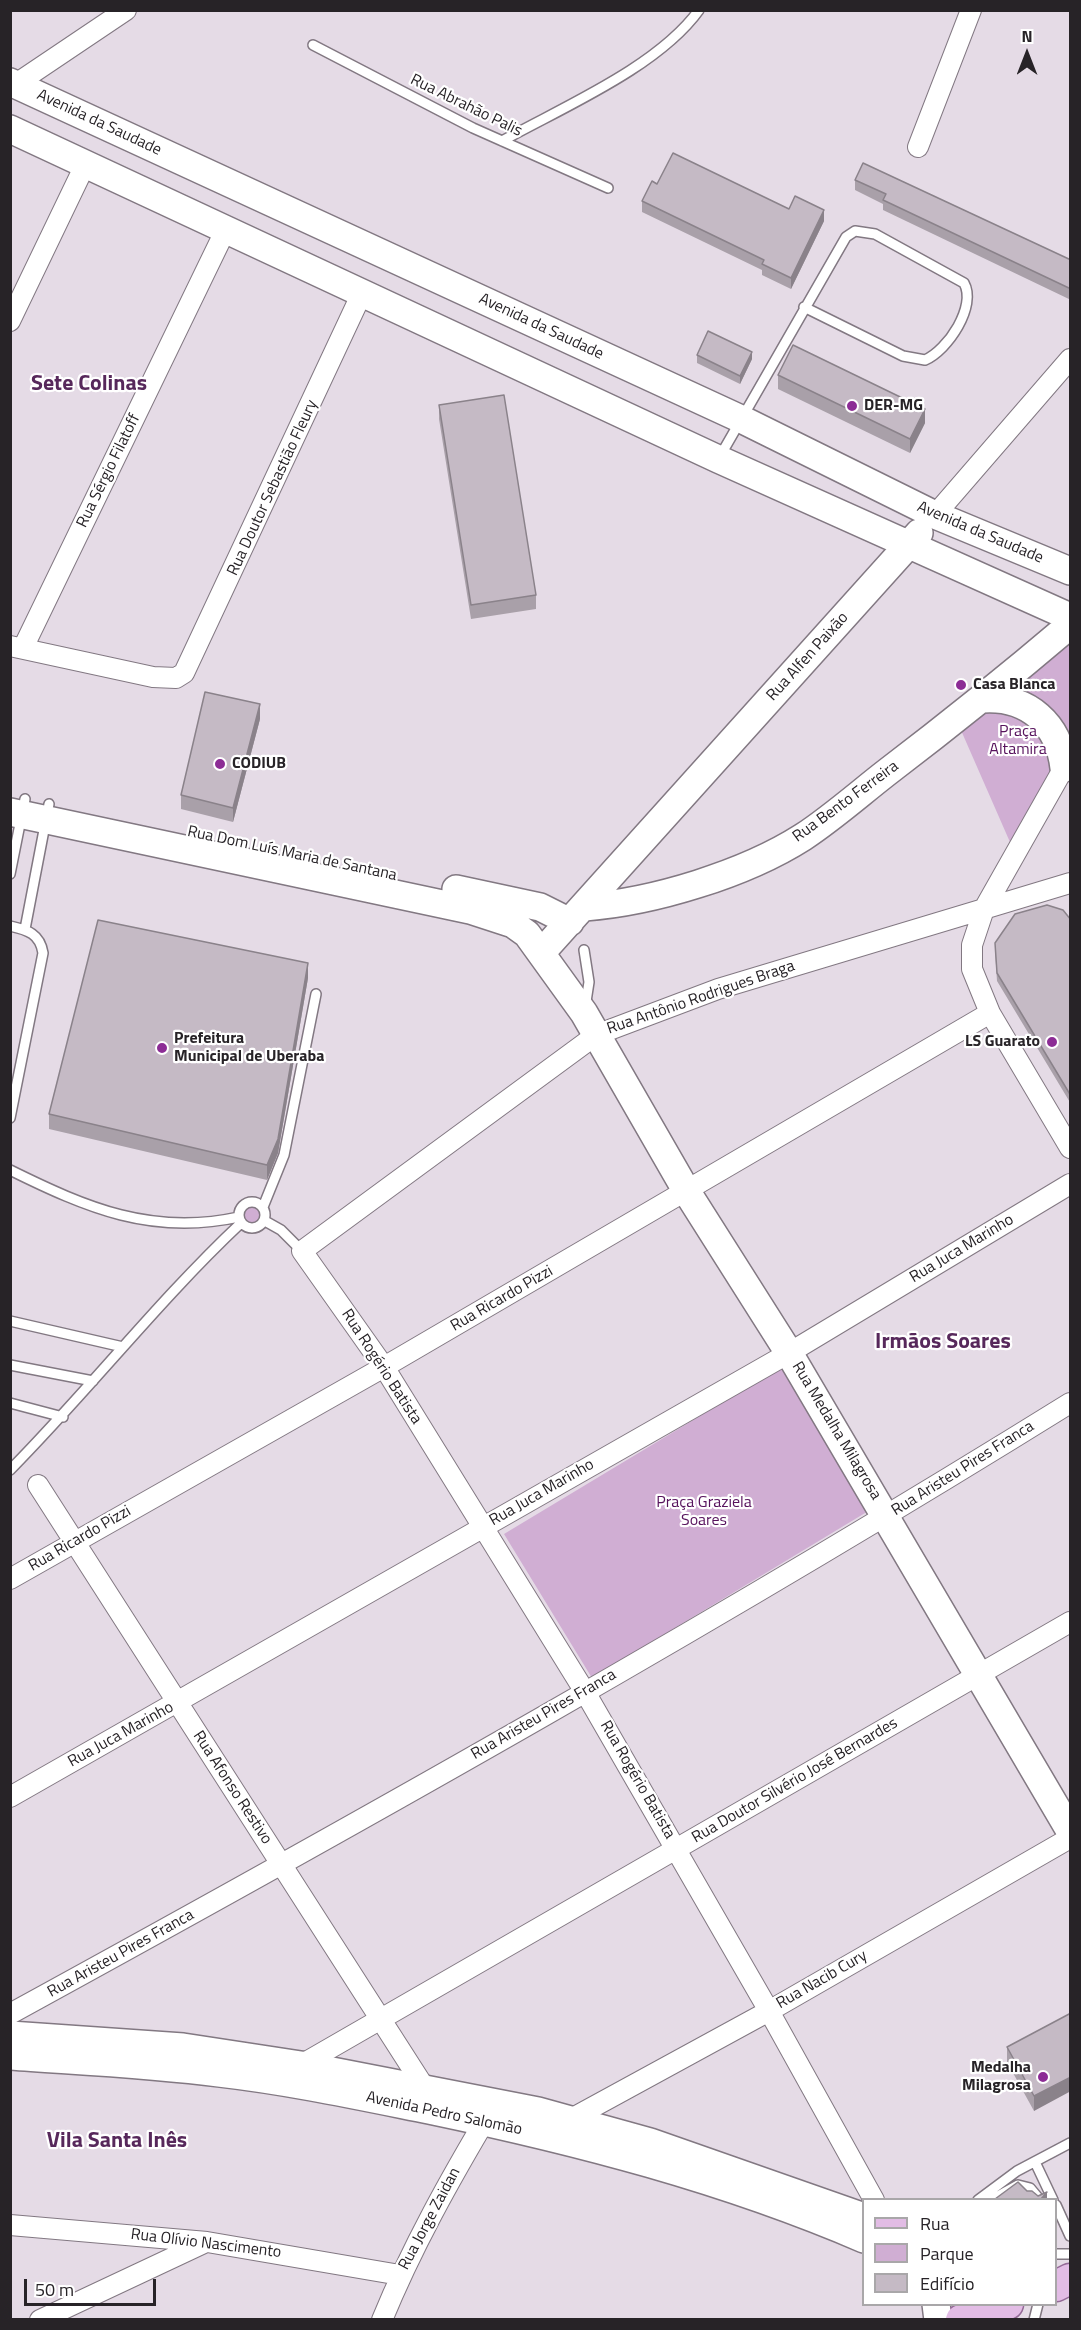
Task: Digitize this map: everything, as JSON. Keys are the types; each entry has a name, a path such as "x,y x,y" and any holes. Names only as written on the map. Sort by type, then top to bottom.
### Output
{"main road":[{"path":"1057,2286 1071,2279"},
{"path":"961,2319 1002,2306"}],"street":[{"path":"13,85 126,10"},
{"path":"918,147 971,10"},
{"name":"Avenida da Saudade","path":"13,85 741,419 935,515 1071,572"},
{"path":"10,129 718,459 1071,617"},
{"path":"10,321 86,163"},
{"name":"Rua Sérgio Filatoff","path":"17,647 226,229"},
{"name":"Rua Doutor Sebastião Fleury","path":"17,647 153,677 177,678 190,664 362,293"},
{"name":"Rua Alfen Paixão","path":"542,952 935,515 1071,359"},
{"name":"Rua Bento Ferreira","path":"577,915 663,895 747,865 803,837 983,699 1071,625"},
{"path":"983,699 996,698 1022,704 1043,718 1058,740 1067,762 984,909 972,945 972,969 990,1012 1071,1148"},
{"name":"Rua Dom Luís Maria de Santana","path":"27,807 516,902 554,913 577,915"},
{"name":"Rua Dom Luís Maria de Santana","path":"27,807 494,916 513,924 527,934 542,952 590,1024"},
{"name":"Rua Antônio Rodrigues Braga","path":"302,1251 590,1024 718,989 1071,883"},
{"name":"Rua Ricardo Pizzi","path":"10,1579 687,1192 990,1012"},
{"name":"Rua Medalha Milagrosa","path":"590,1024 687,1192 789,1353 887,1517 1071,1831"},
{"name":"Rua Juca Marinho","path":"10,1797 789,1353 1071,1184"},
{"name":"Rua Rogério Batista","path":"302,1251 384,1367 481,1528 585,1692 769,2011 873,2198"},
{"name":"Rua Aristeu Pires Franca","path":"10,2014 281,1865 585,1692 887,1517 1071,1403"},
{"name":"Rua Afonso Restivo","path":"38,1485 426,2090"},
{"name":"Rua Doutor Silvério José Bernardes","path":"302,2065 1071,1622"},
{"name":"Rua Nacib Cury","path":"571,2119 769,2011 1071,1838"},
{"name":"Avenida Pedro Salomão","path":"10,2036 183,2047 302,2065 426,2090 732,2190 862,2238"},
{"name":"Avenida Pedro Salomão","path":"10,2056 219,2073 355,2095 489,2112 571,2119 662,2145 862,2216"},
{"name":"Rua Jorge Zaidan","path":"382,2319 400,2275 489,2112"},
{"name":"Rua Olívio Nascimento","path":"10,2225 207,2242 400,2275"},
{"path":"40,2319 207,2242"}],"lane":[{"path":"501,141 621,75 664,47 686,28 699,10"},
{"name":"Rua Abrahão Palis","path":"313,45 501,141 608,188"},
{"path":"718,459 804,307 840,245 855,231 875,234 964,283 969,300 966,311 942,350 926,360 903,356 804,307"},
{"path":"10,874 27,807"},
{"path":"25,929 27,807"},
{"path":"10,926 35,934 42,943 43,953 10,1118"},
{"path":"584,950 589,982 590,1024"},
{"path":"265,1221 263,1207 284,1155 316,994"},
{"path":"10,1170 61,1195 100,1210 140,1221 181,1225 240,1220 254,1228 265,1221"},
{"path":"10,1470 63,1417 123,1347 240,1220 244,1204 258,1203 263,1207"},
{"path":"265,1221 281,1230 302,1251"},
{"path":"10,1321 123,1347"},
{"path":"10,1365 93,1381"},
{"path":"10,1403 63,1417"},
{"path":"979,2198 1003,2180 1071,2143"},
{"path":"1035,2162 1053,2198"},
{"path":"993,2198 1012,2187 1024,2185 1039,2198"},
{"path":"1057,2207 1071,2236"}],"green space":[{"name":"Praça Altamira","path":"1070,638 1070,743 1013,849 960,728"},
{"path":"253,1203 258,1204 264,1210 264,1220 258,1226 253,1227 248,1226 242,1220 241,1215 242,1210 248,1204"},
{"name":"Praça Graziela Soares","path":"788,1363 875,1507 592,1678 504,1534"}],"building":[{"path":"673,153 789,209 795,196 824,210 791,278 762,264 764,260 642,201 652,181 657,184"},
{"path":"863,163 1071,260 1071,289 883,200 886,194 855,180"},
{"path":"708,331 752,352 740,376 697,355"},
{"path":"793,345 925,409 910,439 778,375"},
{"path":"504,395 536,595 471,605 439,405"},
{"name":"CODIUB","path":"205,692 260,704 233,808 181,795"},
{"name":"LS Guarato","path":"1047,905 1063,910 1071,920 1071,1096 997,973 995,943 1015,914"},
{"path":"98,920 308,963 278,1139 267,1165 49,1114"},
{"name":"Medalha Milagrosa","path":"1071,2013 1071,2077 1034,2096 1007,2047"},
{"path":"1018,2182 1027,2191 1032,2191 1038,2196 1047,2192 1042,2198 996,2198"}],"place":[{"name":"DER-MG","path":"852,406"},
{"name":"Casa Blanca","path":"961,685"},
{"name":"CODIUB","path":"220,764"},
{"name":"LS Guarato","path":"1052,1042"},
{"name":"Prefeitura Municipal de Uberaba","path":"162,1048"},
{"name":"Medalha Milagrosa","path":"1043,2077"}],"district":[{"name":"Sete Colinas","path":"89,385"},
{"name":"Irmãos Soares","path":"943,1343"},
{"name":"Vila Santa Inês","path":"117,2142"}]}
